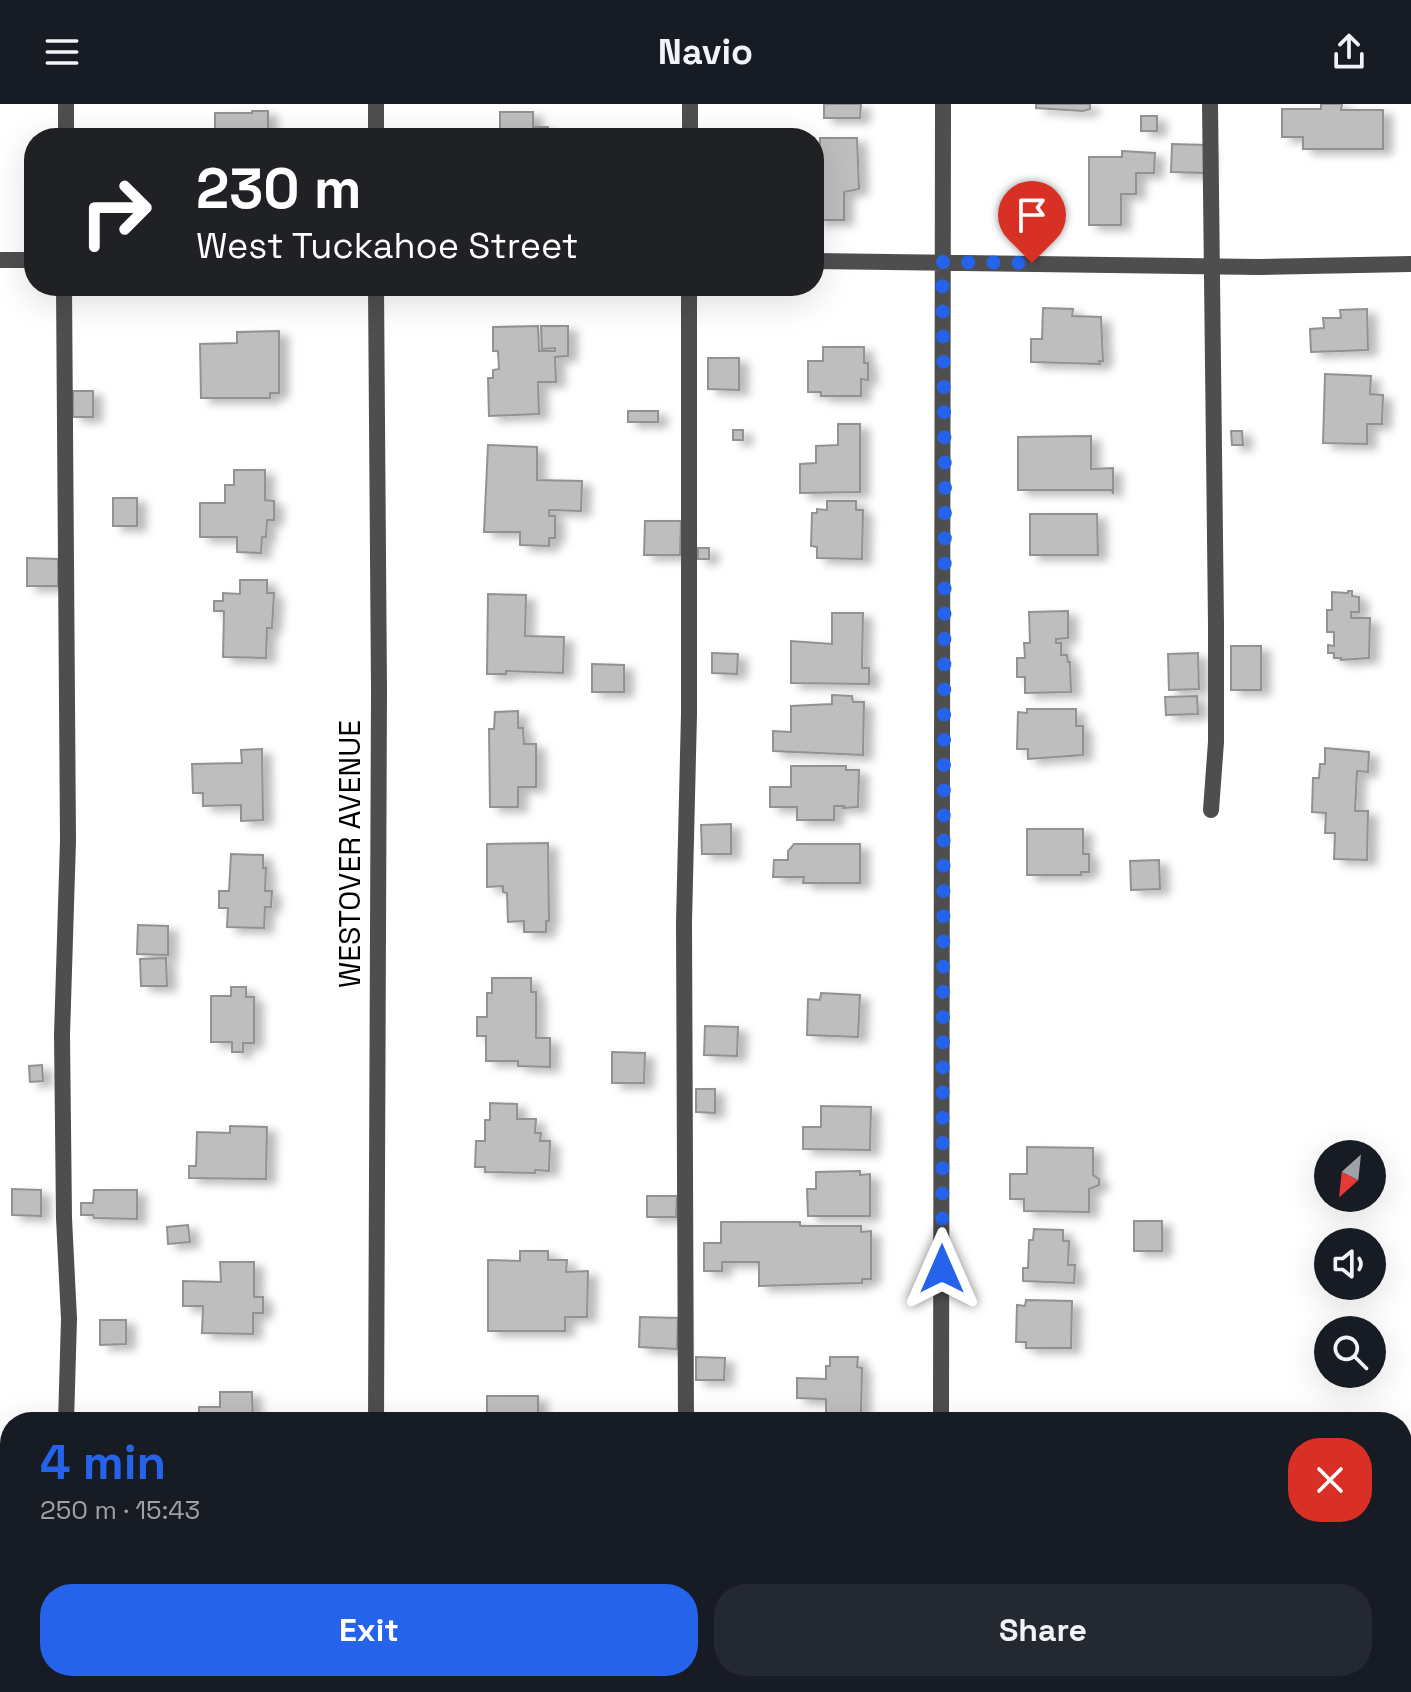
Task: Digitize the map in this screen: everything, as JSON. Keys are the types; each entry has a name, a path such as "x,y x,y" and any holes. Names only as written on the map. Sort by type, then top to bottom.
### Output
{"street":[{"path":"66,104 66,128"},
{"path":"376,104 376,128"},
{"path":"690,104 690,128"},
{"path":"941,1412 945,498 943,104"},
{"path":"1210,104 1216,624 1216,742 1211,810"},
{"path":"0,260 24,260"},
{"path":"824,261 1212,266 1411,264"},
{"path":"64,296 68,841 62,1035 64,1218 69,1319 66,1412"},
{"name":"WESTOVER AVENUE","path":"376,296 379,690 376,1412"},
{"path":"686,1412 684,922 689,714 689,296"}],"building":[{"path":"824,104 861,104 860,118 824,118"},
{"path":"1036,104 1090,104 1090,109 1036,108"},
{"path":"1321,104 1342,104 1341,110 1383,110 1383,149 1303,149 1303,137 1282,137 1282,109 1321,109"},
{"path":"268,111 268,128 215,128 215,113"},
{"path":"500,112 533,112 533,127 548,127 548,128 500,128"},
{"path":"1141,116 1157,116 1157,131 1141,131"},
{"path":"824,138 857,138 859,189 844,192 844,220 824,220"},
{"path":"1172,144 1206,145 1205,173 1171,172"},
{"path":"1122,151 1155,153 1154,173 1136,173 1136,194 1121,194 1121,225 1089,225 1089,157 1122,157"},
{"path":"1043,308 1073,309 1072,316 1101,317 1103,361 1099,361 1100,364 1031,362 1031,339 1042,339"},
{"path":"1367,309 1368,350 1311,352 1310,329 1324,328 1323,318 1341,318 1340,310"},
{"path":"538,326 539,351 555,351 555,348 542,349 541,326 568,326 568,356 555,357 556,382 538,382 539,414 489,416 488,378 493,378 493,370 499,369 498,351 493,351 493,327"},
{"path":"279,331 279,393 270,393 270,398 201,398 200,344 237,343 237,332"},
{"path":"823,347 864,347 868,380 861,379 861,396 821,396 821,392 808,392 808,361 823,361"},
{"path":"708,358 739,358 739,390 708,389"},
{"path":"1325,374 1371,376 1370,394 1383,395 1382,424 1367,424 1367,444 1323,443"},
{"path":"73,391 93,391 93,417 73,417"},
{"path":"628,411 658,411 658,422 628,422"},
{"path":"838,424 860,424 860,492 800,493 800,464 816,463 816,446 838,445"},
{"path":"733,430 743,430 743,440 733,440"},
{"path":"1231,431 1242,431 1243,445 1232,445"},
{"path":"1091,436 1091,469 1113,468 1113,494 1112,490 1018,490 1018,437"},
{"path":"488,445 537,447 537,480 582,481 581,511 549,510 549,516 555,516 555,538 549,538 549,546 520,545 520,532 484,532"},
{"path":"234,470 265,470 265,500 274,501 274,520 267,520 261,553 237,552 237,537 200,537 200,503 225,503 225,485 234,485"},
{"path":"113,498 137,498 137,526 113,526"},
{"path":"827,501 856,501 856,510 863,510 862,559 817,558 817,547 811,546 812,513 817,513 817,509 827,510"},
{"path":"1030,514 1097,514 1098,555 1030,555"},
{"path":"645,521 681,521 680,555 644,555"},
{"path":"698,548 709,548 709,559 698,559"},
{"path":"27,558 58,559 58,586 27,586"},
{"path":"240,580 267,580 267,593 274,593 272,628 267,628 266,658 223,657 224,611 214,611 214,601 223,601 223,593 240,594"},
{"path":"1352,591 1352,596 1359,597 1359,612 1351,612 1351,618 1370,618 1369,658 1341,660 1334,658 1334,653 1328,653 1328,645 1334,646 1334,632 1327,632 1327,610 1332,610 1332,592"},
{"path":"488,594 526,595 525,636 564,637 563,673 506,671 506,674 487,674"},
{"path":"1068,611 1068,638 1056,639 1056,643 1061,643 1061,655 1067,655 1070,662 1071,692 1025,693 1025,677 1017,677 1017,658 1025,658 1024,643 1030,643 1029,612"},
{"path":"832,613 863,613 862,668 869,668 869,684 791,683 791,641 832,644"},
{"path":"1231,646 1261,646 1261,690 1231,690"},
{"path":"712,653 738,654 737,674 712,673"},
{"path":"1198,653 1199,689 1169,690 1168,654"},
{"path":"592,664 624,665 624,692 592,692"},
{"path":"832,695 852,696 853,702 864,702 863,755 773,751 773,731 791,732 791,706 832,704"},
{"path":"1197,696 1198,714 1166,715 1165,697"},
{"path":"1027,709 1076,709 1076,726 1083,726 1083,755 1028,759 1028,749 1017,749 1018,712 1027,713"},
{"path":"518,711 518,728 523,728 524,744 536,744 536,787 518,787 518,807 490,807 489,729 494,729 495,712"},
{"path":"1325,748 1369,752 1368,772 1357,771 1355,811 1368,811 1367,860 1334,859 1335,833 1325,833 1326,813 1312,812 1313,778 1319,778 1320,764 1325,764"},
{"path":"262,749 263,820 241,821 241,805 203,806 203,793 193,793 192,764 242,763 241,750"},
{"path":"791,766 846,766 846,770 859,770 858,807 834,806 834,820 797,820 797,807 770,807 770,787 791,787"},
{"path":"731,824 731,854 702,854 701,825"},
{"path":"1027,829 1083,829 1083,854 1089,854 1089,872 1081,872 1081,875 1027,875"},
{"path":"548,843 549,921 546,921 546,932 524,932 524,921 508,922 507,893 503,892 503,886 487,887 487,844"},
{"path":"794,844 860,844 860,883 803,883 804,877 773,877 774,860 788,860 788,851"},
{"path":"231,854 263,855 265,891 272,891 271,907 265,907 264,928 227,927 228,908 219,908 219,891 229,891"},
{"path":"1159,860 1160,889 1131,890 1130,861"},
{"path":"138,925 168,926 168,955 137,954"},
{"path":"166,958 167,986 141,986 140,959"},
{"path":"492,978 531,978 531,992 536,992 536,1038 550,1038 550,1067 518,1066 518,1061 486,1061 486,1036 477,1036 477,1017 487,1017 487,993 492,993"},
{"path":"231,987 246,987 246,997 254,997 254,1043 243,1043 243,1052 232,1052 232,1042 211,1042 211,996 231,996"},
{"path":"821,993 860,995 858,1037 807,1035 808,999 820,1000"},
{"path":"705,1026 738,1027 737,1056 704,1055"},
{"path":"612,1052 645,1053 644,1083 612,1083"},
{"path":"42,1065 43,1081 30,1082 29,1066"},
{"path":"696,1089 715,1089 715,1113 696,1112"},
{"path":"490,1103 517,1104 517,1119 536,1119 535,1133 541,1133 540,1141 550,1141 549,1171 485,1172 485,1167 475,1167 476,1141 485,1141 485,1120 490,1120"},
{"path":"821,1106 871,1107 870,1150 803,1149 803,1127 821,1127"},
{"path":"230,1126 267,1127 266,1179 189,1178 189,1166 196,1166 197,1132 230,1133"},
{"path":"1027,1147 1093,1148 1093,1175 1099,1179 1099,1185 1089,1189 1089,1212 1024,1211 1024,1199 1010,1199 1010,1174 1027,1174"},
{"path":"860,1171 860,1175 870,1174 870,1216 808,1216 807,1189 816,1189 816,1172"},
{"path":"12,1189 41,1190 41,1216 12,1215"},
{"path":"94,1190 137,1190 137,1219 81,1215 81,1203 93,1203"},
{"path":"647,1196 677,1196 676,1217 647,1217"},
{"path":"1134,1221 1162,1221 1162,1251 1134,1251"},
{"path":"721,1222 861,1226 861,1232 871,1231 871,1279 862,1279 862,1283 759,1286 759,1262 722,1262 722,1271 704,1271 704,1243 721,1243"},
{"path":"188,1225 190,1242 168,1244 167,1227"},
{"path":"1034,1229 1063,1230 1063,1241 1069,1241 1068,1265 1075,1265 1074,1283 1023,1281 1023,1268 1028,1268 1029,1240 1033,1240"},
{"path":"520,1251 548,1251 548,1260 567,1260 566,1272 588,1271 587,1317 565,1317 565,1331 488,1331 488,1260 520,1261"},
{"path":"220,1262 254,1262 254,1297 263,1297 263,1313 253,1313 253,1334 202,1333 203,1306 183,1306 183,1281 221,1282"},
{"path":"1026,1300 1072,1301 1071,1348 1026,1348 1026,1342 1016,1342 1017,1305 1025,1306"},
{"path":"640,1317 678,1318 677,1349 639,1347"},
{"path":"100,1320 126,1320 126,1344 100,1345"},
{"path":"696,1357 725,1358 724,1380 696,1380"},
{"path":"830,1357 858,1357 857,1367 862,1368 861,1412 826,1412 826,1399 797,1398 797,1378 826,1379 826,1366 830,1366"},
{"path":"220,1392 252,1392 253,1412 199,1412 199,1407 220,1407"},
{"path":"487,1396 538,1396 538,1412 487,1412"}],"route":[{"path":"942,1269 945,482 942,262 1032,263"}]}
